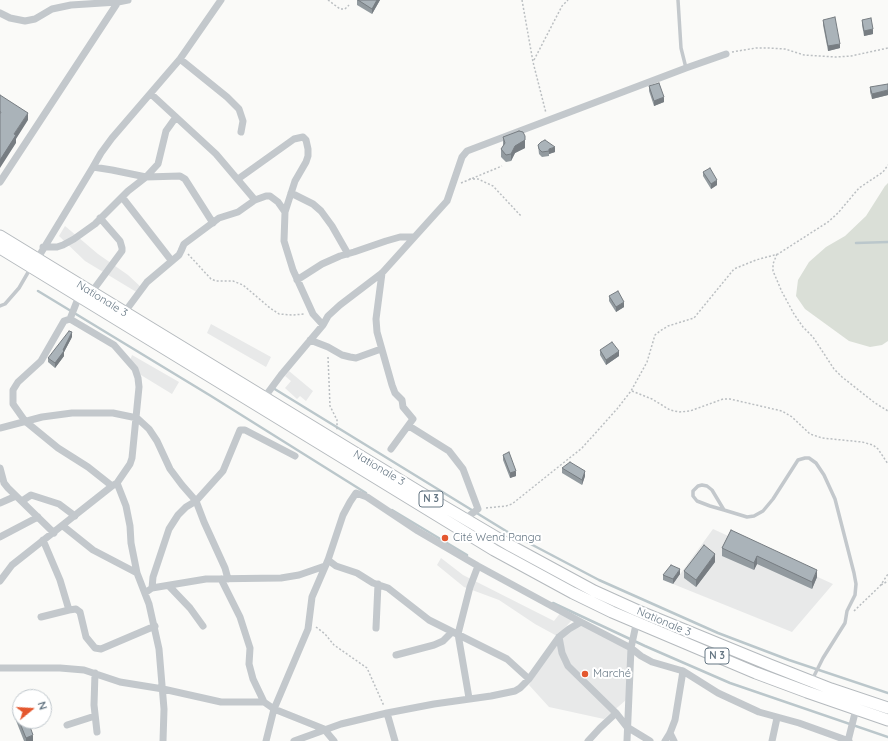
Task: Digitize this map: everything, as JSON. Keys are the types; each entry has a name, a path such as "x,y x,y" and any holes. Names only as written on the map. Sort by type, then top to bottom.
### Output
{"main road":[{"name":"Nationale 3","path":"0,236 34,263 91,293 465,520 594,591 636,610 831,689 888,708"},
{"name":"N 3","path":"0,248 34,263 79,296"},
{"name":"Nationale 3","path":"79,296 494,550 573,593 756,673 888,720"}],"street":[{"path":"0,13 10,18 25,21 35,19 52,9 72,5 128,0"},
{"path":"34,263 101,153 112,138 180,59 221,0"},
{"path":"0,182 118,2"},
{"path":"264,398 281,375 323,325 328,316 382,273 449,198 462,157 466,151 726,54"},
{"path":"180,59 228,97 239,109 243,120 241,132"},
{"path":"151,94 216,154 255,200"},
{"path":"43,247 57,247 69,243 146,177 158,164 166,131 176,117"},
{"path":"238,180 294,138 303,137 306,140 308,156 290,193 285,212 284,241 297,280 313,314 323,325"},
{"path":"93,167 146,177 173,175 180,176 185,179 213,223"},
{"path":"290,193 313,204 321,211 332,226 348,254"},
{"path":"124,313 147,282 178,254 184,244 224,216 238,212 255,200 266,196 270,196 278,202 285,212"},
{"path":"122,197 171,260"},
{"path":"91,293 122,251 120,241 100,218"},
{"path":"297,280 326,261 400,237 414,237"},
{"path":"382,273 376,319 382,349 395,393 402,400 403,407 413,419 391,449"},
{"path":"79,296 70,319 64,322 41,361 18,382 14,390 14,404 25,421 58,448 115,485 126,506 137,573 155,626 160,649 164,709 163,741"},
{"path":"0,581 12,565 115,485 130,464 132,458 139,387 136,372 114,345 70,319"},
{"path":"310,340 328,347 342,355 356,358 382,349"},
{"path":"0,428 42,417 95,412 113,413 137,418 149,428 170,469 196,501 225,568 225,579 250,648 249,664 253,679 264,702 274,709 324,730 334,741"},
{"path":"409,426 449,451 464,469 478,508 465,520"},
{"path":"152,588 153,578 169,529 178,515 186,507 196,501 223,471 240,430 245,430 295,456"},
{"path":"0,468 4,483 54,533"},
{"path":"266,741 274,709 308,629 312,597 343,515 356,493 367,497 418,531 478,566 631,648 652,662 684,671 718,693 760,712 799,723 849,741 856,709"},
{"path":"0,503 31,495 58,504 75,516"},
{"path":"0,537 38,517"},
{"path":"63,526 93,550 137,573"},
{"path":"43,540 60,580 69,610"},
{"path":"145,593 152,588 196,580 281,578 299,575 326,563 357,572 373,583 384,586 393,591 429,620 507,659 529,679"},
{"path":"469,698 455,633 478,566"},
{"path":"376,628 378,584"},
{"path":"169,586 190,608 203,626"},
{"path":"41,617 76,609 80,612 86,637 97,649 101,649 155,626"},
{"path":"626,741 631,648 637,622 636,610"},
{"path":"294,741 324,730 387,712 469,698 491,696 520,688 529,679 559,637 581,622"},
{"path":"396,655 434,645 455,633"},
{"path":"559,637 562,653 568,666 616,713 627,727 650,741"},
{"path":"0,668 60,668 84,670 124,683 163,689 221,702 264,702"},
{"path":"665,741 670,734 675,720 684,671"},
{"path":"95,673 94,705 97,732"},
{"path":"387,712 395,741"},
{"path":"588,741 616,713"},
{"path":"67,725 95,716"},
{"path":"772,741 777,718"},
{"path":"670,734 674,741"}],"lane":[{"path":"678,0 681,48 686,68"},
{"path":"0,306 5,304 20,288 34,263"},
{"path":"724,510 712,490 707,486 698,486 693,491 693,496 697,501 747,518 754,516 763,511 773,500 798,460 805,458 809,458 816,463 824,475 835,499 856,584 855,595 847,611 845,623 823,658 807,692"}],"path":[{"path":"328,0 340,9 346,9 349,5"},
{"path":"522,0 533,62 548,121"},
{"path":"533,62 558,12 568,0"},
{"path":"726,54 756,48 769,48 804,55 836,57 852,56 888,48"},
{"path":"478,508 506,506 512,504 582,448 631,391 644,368 655,335 668,326 694,318 734,268 778,254 828,222 838,213 859,188 882,172 888,165"},
{"path":"449,198 457,186 469,179 502,166"},
{"path":"469,179 478,179 493,186 500,191 521,216"},
{"path":"182,248 211,279 243,285 279,314 313,314"},
{"path":"778,254 773,264 773,271 782,292 803,327 813,337 834,369 842,377 875,403 888,411"},
{"path":"328,347 330,406 337,420 338,426 334,441"},
{"path":"631,391 652,399 670,410 679,412 690,411 723,399 730,399 782,411 792,417 810,434 822,438 862,442 873,445 878,449 888,464"},
{"path":"845,623 880,586 888,574"},
{"path":"880,586 888,582"},
{"path":"309,622 325,634 334,645 366,668 387,712"}],"shaded area":[{"path":"888,183 888,341 882,345 870,347 849,341 805,309 796,296 798,280 809,262 826,247 845,236 866,216"},
{"path":"65,226 98,254 128,275 142,288 138,293 85,261 59,236"},
{"path":"211,324 271,357 266,367 207,333"},
{"path":"132,355 179,382 172,394 136,372 129,364"},
{"path":"289,371 313,391 306,401 300,396 297,399 285,388 291,381 285,376"},
{"path":"713,529 833,584 792,632 673,584"},
{"path":"441,558 463,575 554,621 561,612 573,619 557,636 535,624 499,600 464,587 437,565"},
{"path":"582,625 632,651 626,700 604,719 549,707 529,685 562,636"}],"building":[{"path":"358,0 377,0 372,9"},
{"path":"835,17 840,44 828,46 823,20"},
{"path":"871,18 873,29 864,31 862,20"},
{"path":"659,83 664,97 654,101 649,86"},
{"path":"888,84 888,90 872,94 870,87"},
{"path":"0,95 28,113 14,134 16,135 0,160 1,112"},
{"path":"519,131 523,132 525,140 515,146 511,154 506,155 501,149 505,143 503,137"},
{"path":"545,140 555,147 549,149 549,151 542,152 538,145"},
{"path":"710,168 717,180 711,184 703,172"},
{"path":"618,291 624,302 616,307 609,296"},
{"path":"69,331 72,332 63,350 64,351 55,363 48,358"},
{"path":"612,342 619,351 606,360 600,350"},
{"path":"509,452 516,471 510,473 503,455"},
{"path":"570,462 585,471 582,480 562,468"},
{"path":"731,530 817,570 812,582 757,556 754,563 722,548"},
{"path":"704,545 715,554 696,580 684,571"},
{"path":"671,565 680,569 673,579 663,575"},
{"path":"22,729 31,729 33,735 26,738"}],"waterway":[{"path":"856,243 888,242"},
{"path":"38,291 211,396 366,493"},
{"path":"273,388 506,531 599,580 718,633 789,660 888,693"},
{"path":"392,510 467,555"},
{"path":"553,603 645,646 730,683 888,737"}],"place":[{"name":"Cité Wend Panga","path":"445,538"},
{"name":"Marché","path":"585,674"}]}
